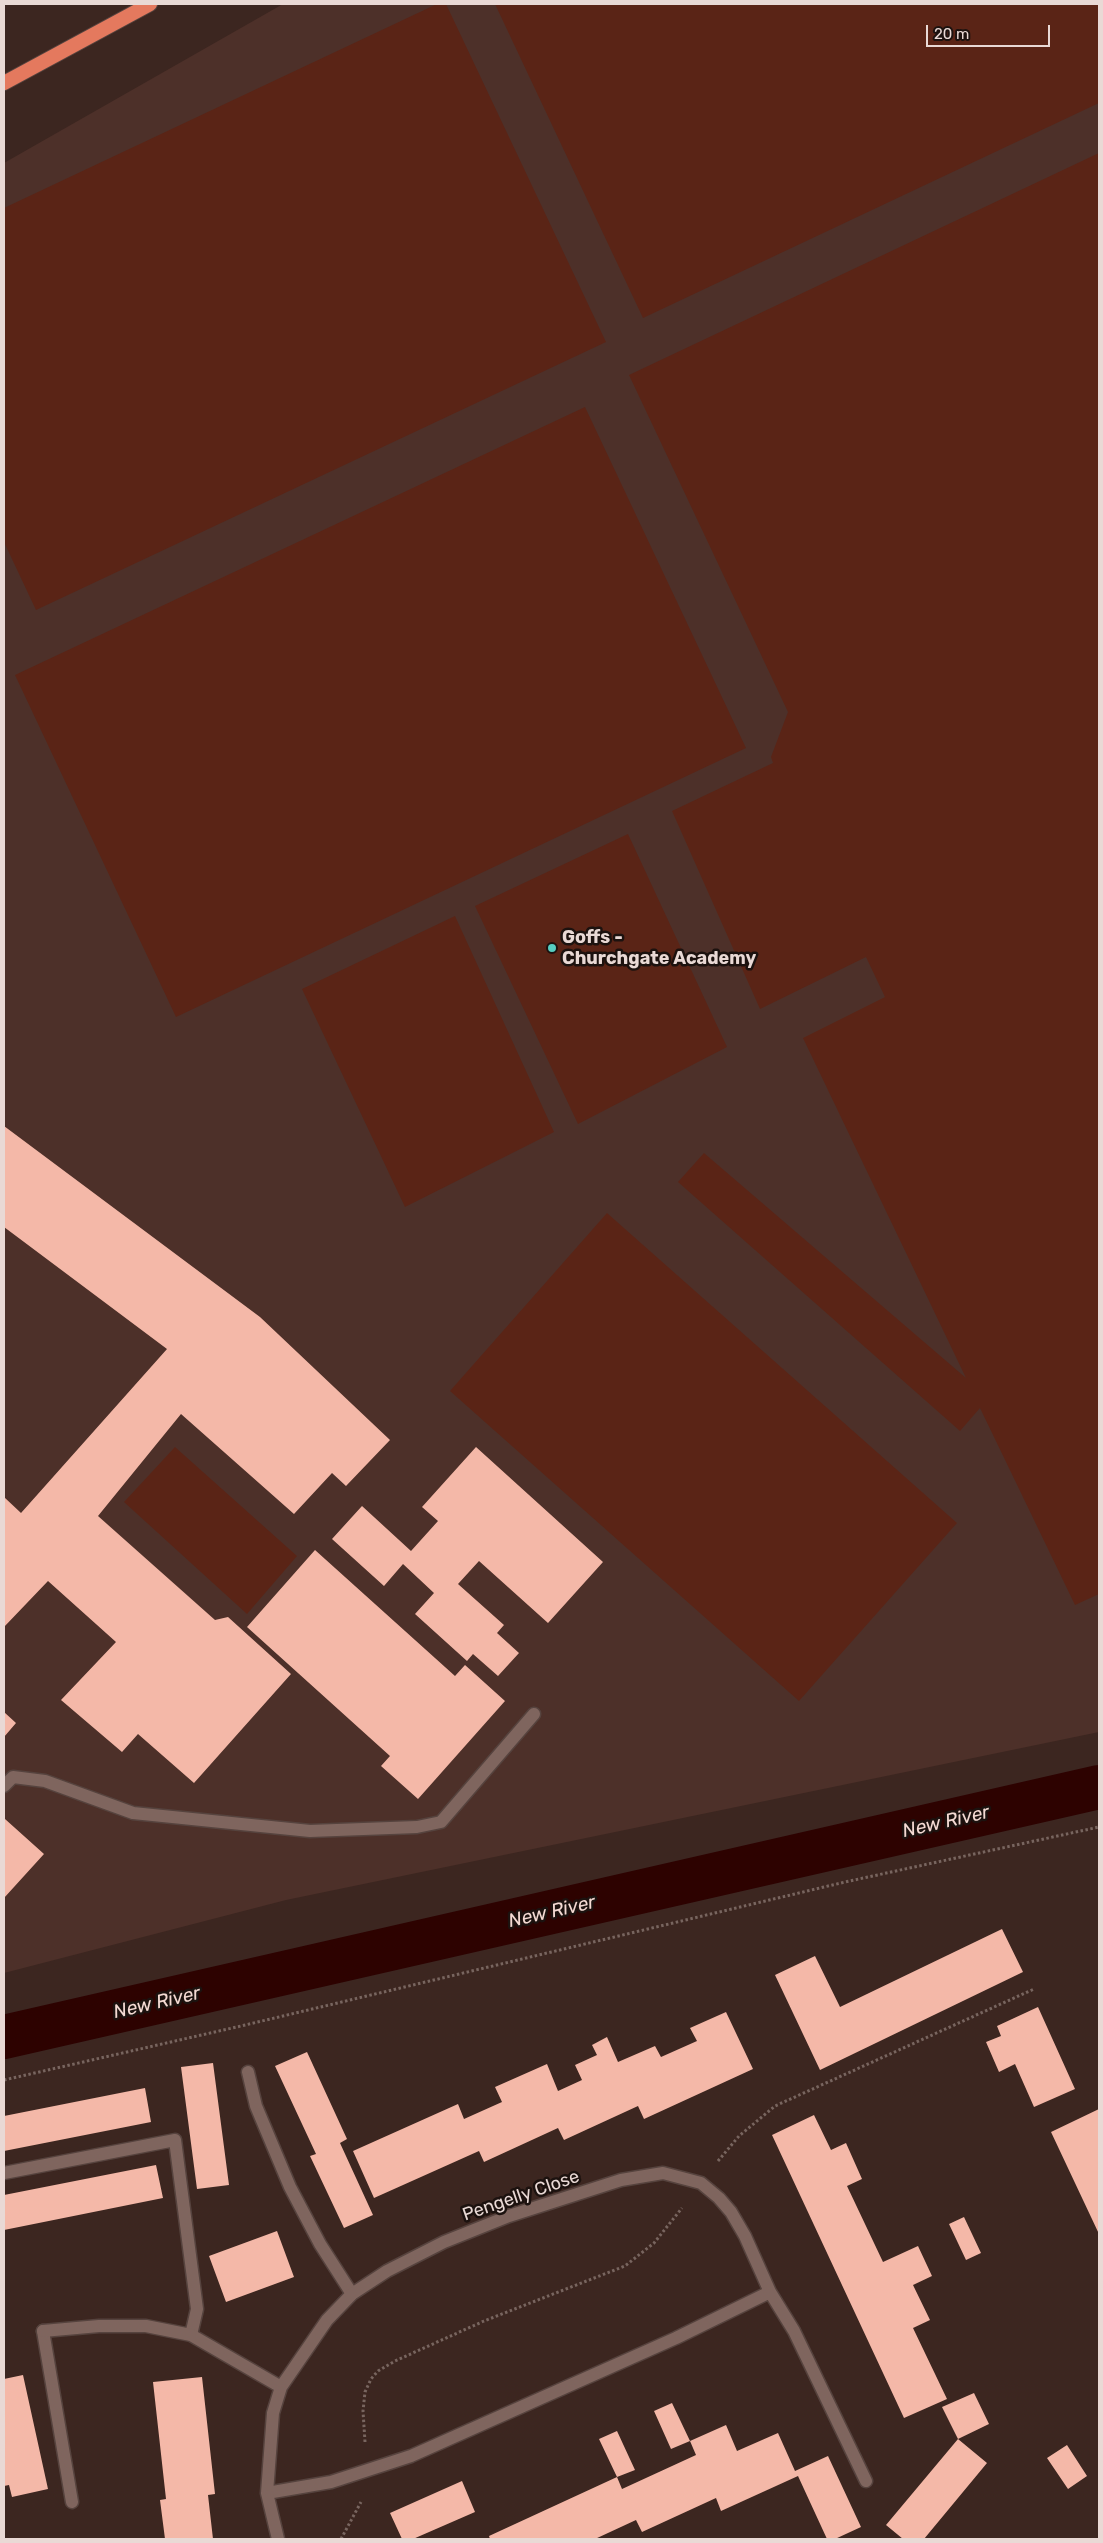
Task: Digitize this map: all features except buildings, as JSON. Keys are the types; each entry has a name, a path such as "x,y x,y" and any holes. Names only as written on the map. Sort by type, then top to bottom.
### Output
{"highway":[{"path":"4,83 150,4"}],"street":[{"path":"4,1786 13,1776 45,1781 134,1813 310,1831 417,1827 440,1822 534,1714"},
{"path":"248,2072 256,2106 290,2187 320,2244 352,2294"},
{"path":"4,2173 175,2140 197,2309 191,2335"},
{"name":"Pengelly Close","path":"278,2539 268,2493 273,2413 280,2387 327,2320 352,2294 388,2271 444,2242 509,2216 621,2180 663,2173 700,2183 719,2198 731,2212 745,2236 770,2292 794,2331 866,2481"},
{"path":"268,2493 331,2482 368,2472 411,2456 676,2338 770,2292"},
{"path":"72,2502 43,2331 99,2326 146,2326 191,2335 280,2387"}],"path":[{"path":"4,2080 844,1882 1099,1827"},
{"path":"341,2539 364,2497 368,2472 363,2411 365,2392 371,2379 378,2371 395,2361 484,2321 625,2266 654,2243 739,2136 775,2106 1034,1989"}],"shaded area":[{"name":"Goffs - Churchgate Academy","path":"283,4 1099,4 1099,1732 286,1900 4,1973 4,163"},
{"path":"437,4 446,4 606,342 36,610 4,542 4,208"},
{"path":"495,4 1099,4 1099,103 643,318"},
{"path":"1099,153 1099,1594 1075,1605 980,1408 960,1431 678,1182 704,1153 966,1378 803,1038 885,997 866,957 760,1009 672,811 773,763 771,757 788,712 629,375"},
{"path":"585,407 746,748 176,1017 15,675"},
{"path":"628,834 727,1047 578,1124 475,906"},
{"path":"455,916 554,1132 405,1207 302,989"},
{"path":"607,1213 957,1523 799,1701 450,1391"},
{"path":"175,1447 297,1556 247,1614 124,1502"}],"waterway":[{"name":"New River","path":"4,2037 1099,1787"}],"place":[{"name":"Goffs - Churchgate Academy","path":"552,948"}]}
